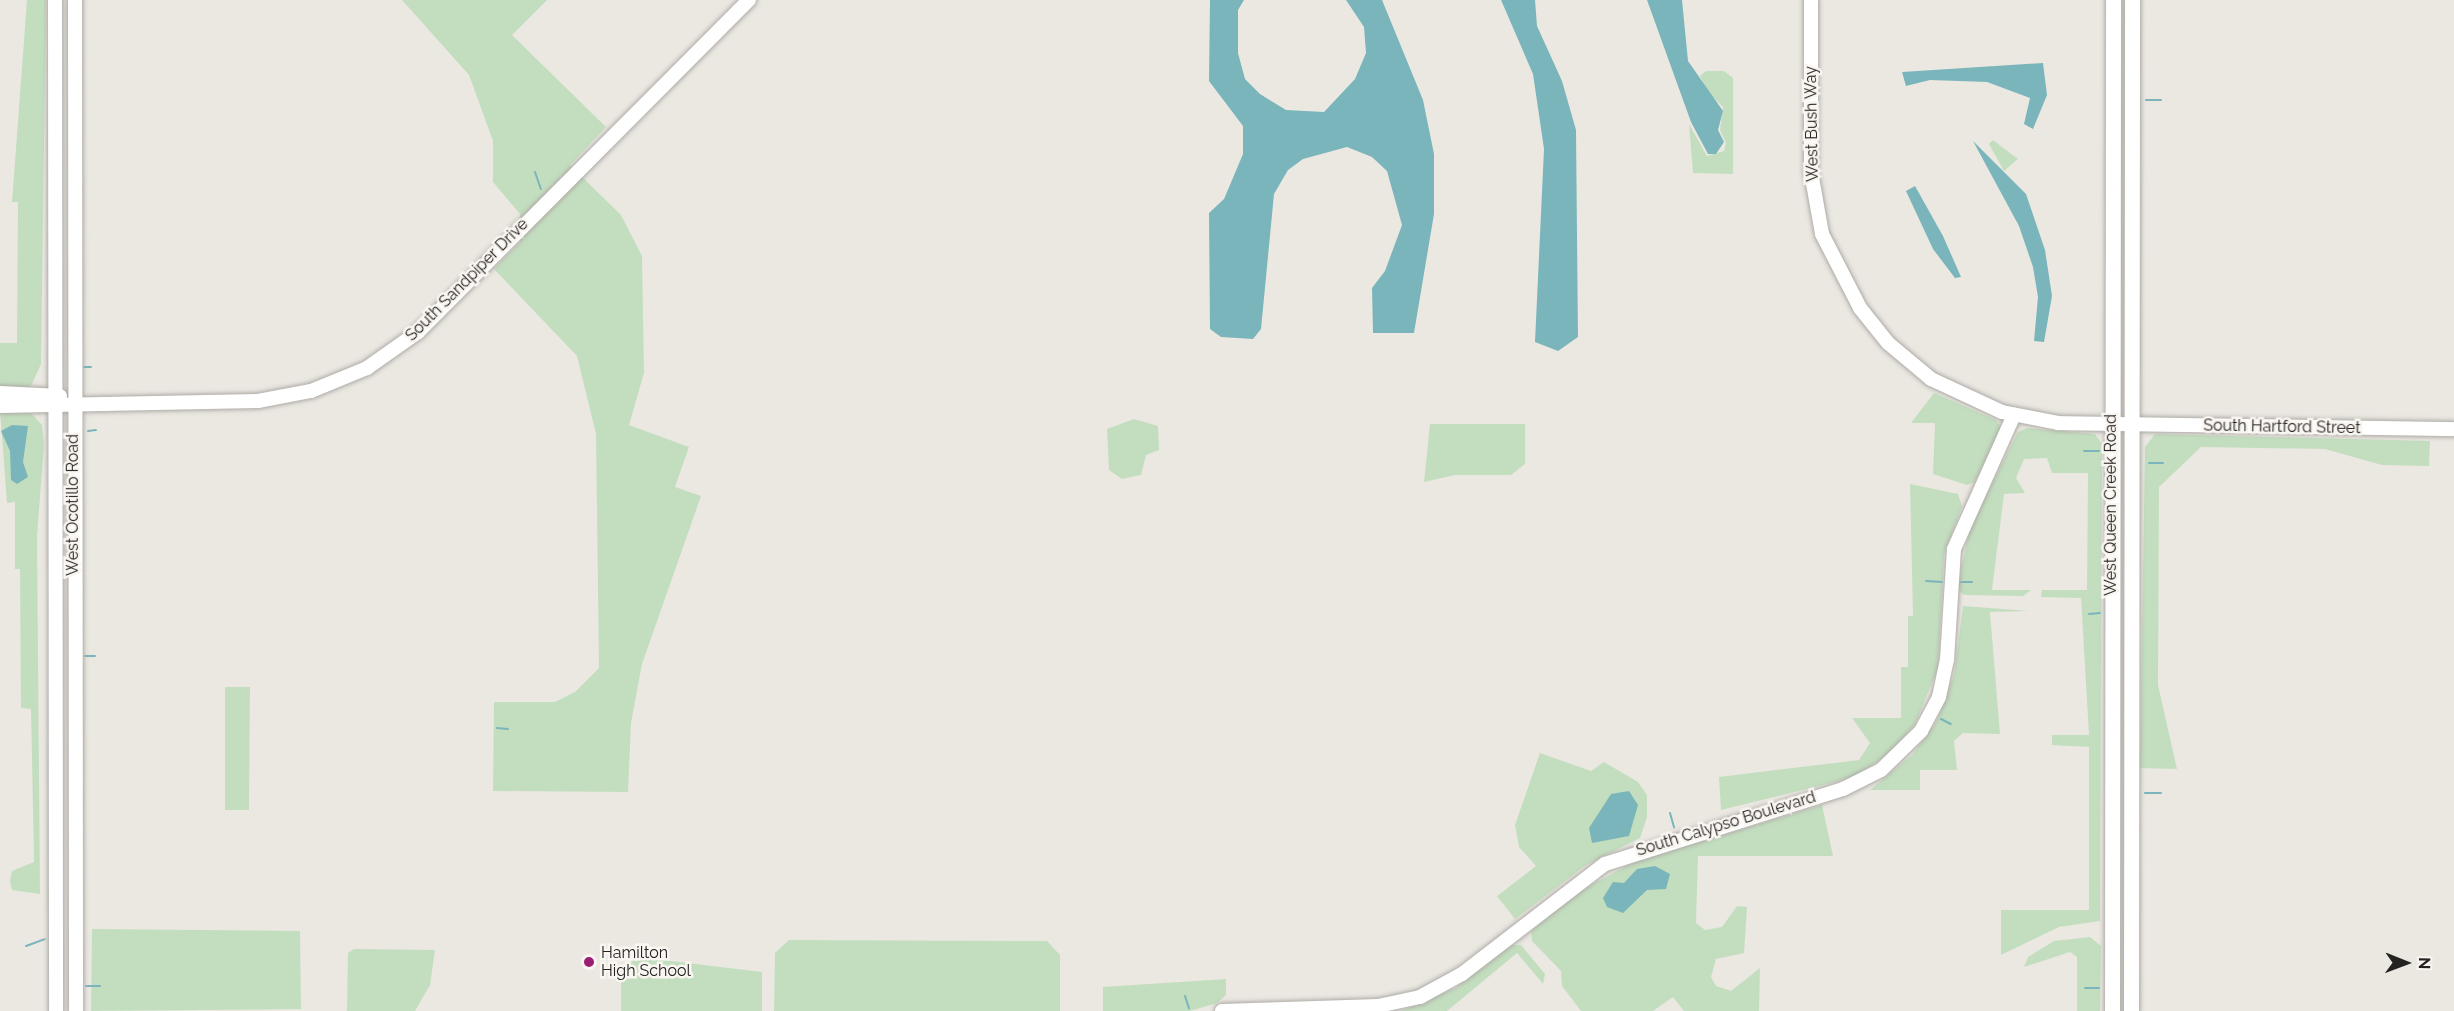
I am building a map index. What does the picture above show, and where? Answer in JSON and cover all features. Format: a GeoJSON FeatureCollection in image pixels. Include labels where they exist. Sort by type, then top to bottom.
{"type":"FeatureCollection","features":[{"type":"Feature","properties":{"kind":"main road","name":"West Queen Creek Road"},"geometry":{"type":"LineString","coordinates":[[2112,1011],[2113,0]]}},
{"type":"Feature","properties":{"kind":"main road","name":"West Queen Creek Road"},"geometry":{"type":"LineString","coordinates":[[2131,1011],[2132,0]]}},
{"type":"Feature","properties":{"kind":"street","name":"West Ocotillo Road"},"geometry":{"type":"LineString","coordinates":[[55,0],[53,400],[56,1011]]}},
{"type":"Feature","properties":{"kind":"street","name":"West Ocotillo Road"},"geometry":{"type":"LineString","coordinates":[[75,0],[73,401],[76,1011]]}},
{"type":"Feature","properties":{"kind":"street","name":"South Sandpiper Drive"},"geometry":{"type":"LineString","coordinates":[[53,400],[258,401],[310,391],[367,368],[418,332],[749,0]]}},
{"type":"Feature","properties":{"kind":"street","name":"West Bush Way"},"geometry":{"type":"LineString","coordinates":[[1810,0],[1812,183],[1837,270],[1869,320],[1919,370],[1960,396],[2014,416],[2111,424]]}},
{"type":"Feature","properties":{"kind":"street"},"geometry":{"type":"LineString","coordinates":[[0,393],[53,400]]}},
{"type":"Feature","properties":{"kind":"street"},"geometry":{"type":"LineString","coordinates":[[0,406],[53,400]]}},
{"type":"Feature","properties":{"kind":"street","name":"South Calypso Boulevard"},"geometry":{"type":"LineString","coordinates":[[1222,1011],[1378,1006],[1420,997],[1462,974],[1605,864],[1843,789],[1881,770],[1921,731],[1939,697],[1947,660],[1954,549],[2014,416]]}},
{"type":"Feature","properties":{"kind":"street","name":"South Hartford Street"},"geometry":{"type":"LineString","coordinates":[[2111,424],[2454,429]]}},
{"type":"Feature","properties":{"kind":"green space"},"geometry":{"type":"Polygon","coordinates":[[[27,0],[46,0],[41,364],[30,388],[0,388],[0,343],[17,343],[18,202],[12,202],[27,0]]]}},
{"type":"Feature","properties":{"kind":"green space"},"geometry":{"type":"Polygon","coordinates":[[[402,0],[547,0],[512,35],[606,127],[570,165],[621,215],[642,256],[644,373],[629,425],[689,447],[675,487],[701,496],[642,664],[631,723],[628,792],[493,791],[494,702],[555,702],[575,692],[599,668],[596,434],[577,356],[494,269],[520,242],[520,214],[493,182],[493,141],[469,75],[402,0]]]}},
{"type":"Feature","properties":{"kind":"green space"},"geometry":{"type":"Polygon","coordinates":[[[1706,71],[1724,71],[1733,78],[1733,174],[1693,173],[1689,124],[1707,156],[1724,151],[1726,143],[1720,130],[1723,107],[1708,92],[1700,76],[1706,71]]]}},
{"type":"Feature","properties":{"kind":"green space"},"geometry":{"type":"Polygon","coordinates":[[[1993,140],[2018,159],[2004,171],[1989,144],[1993,140]]]}},
{"type":"Feature","properties":{"kind":"green space"},"geometry":{"type":"Polygon","coordinates":[[[1934,393],[1996,420],[2001,428],[1975,482],[1967,485],[1933,474],[1935,423],[1911,423],[1934,393]]]}},
{"type":"Feature","properties":{"kind":"green space"},"geometry":{"type":"Polygon","coordinates":[[[0,410],[28,410],[42,425],[44,445],[37,536],[40,894],[12,890],[10,881],[12,871],[34,862],[31,709],[21,708],[20,569],[15,569],[15,502],[7,503],[0,410]]]}},
{"type":"Feature","properties":{"kind":"green space"},"geometry":{"type":"Polygon","coordinates":[[[1134,419],[1158,426],[1159,450],[1146,455],[1141,475],[1122,479],[1109,470],[1107,429],[1134,419]]]}},
{"type":"Feature","properties":{"kind":"green space"},"geometry":{"type":"Polygon","coordinates":[[[1430,424],[1525,424],[1525,464],[1511,475],[1455,475],[1424,482],[1430,424]]]}},
{"type":"Feature","properties":{"kind":"green space"},"geometry":{"type":"Polygon","coordinates":[[[2027,428],[2095,434],[2102,444],[2100,921],[2059,927],[2001,955],[2001,910],[2089,910],[2089,747],[2052,745],[2052,735],[2089,735],[2081,598],[2041,597],[2042,590],[2087,590],[2088,473],[2052,473],[2047,458],[2024,459],[2016,478],[2025,493],[2004,494],[1992,590],[2031,590],[2023,596],[1964,595],[1957,589],[1970,528],[2018,432],[2027,428]]]}},
{"type":"Feature","properties":{"kind":"green space"},"geometry":{"type":"Polygon","coordinates":[[[2155,434],[2430,441],[2429,466],[2382,465],[2325,449],[2201,447],[2159,487],[2158,685],[2177,769],[2140,768],[2145,447],[2155,434]]]}},
{"type":"Feature","properties":{"kind":"green space"},"geometry":{"type":"Polygon","coordinates":[[[1910,484],[1958,494],[1962,506],[1944,555],[1938,668],[1915,724],[1888,755],[1851,778],[1721,810],[1719,777],[1859,760],[1870,743],[1852,718],[1901,718],[1901,667],[1908,667],[1908,616],[1913,616],[1910,484]]]}},
{"type":"Feature","properties":{"kind":"green space"},"geometry":{"type":"Polygon","coordinates":[[[1963,606],[2029,611],[1990,612],[2000,734],[1963,733],[1954,741],[1957,770],[1920,770],[1920,790],[1870,790],[1912,755],[1936,723],[1954,675],[1963,606]]]}},
{"type":"Feature","properties":{"kind":"green space"},"geometry":{"type":"Polygon","coordinates":[[[225,687],[250,687],[249,810],[225,810],[225,687]]]}},
{"type":"Feature","properties":{"kind":"green space"},"geometry":{"type":"Polygon","coordinates":[[[1540,753],[1591,771],[1604,762],[1638,782],[1647,795],[1647,817],[1640,838],[1586,865],[1515,919],[1497,896],[1536,866],[1519,847],[1515,825],[1540,753]]]}},
{"type":"Feature","properties":{"kind":"green space"},"geometry":{"type":"Polygon","coordinates":[[[1822,805],[1833,856],[1698,856],[1696,923],[1705,930],[1722,927],[1737,906],[1747,907],[1744,953],[1716,959],[1711,977],[1716,986],[1731,991],[1760,968],[1759,1011],[1684,1011],[1673,997],[1653,1011],[1581,1011],[1562,986],[1561,971],[1532,941],[1531,931],[1580,891],[1632,863],[1822,805]]]}},
{"type":"Feature","properties":{"kind":"green space"},"geometry":{"type":"Polygon","coordinates":[[[92,929],[300,931],[301,1009],[91,1011],[92,929]]]}},
{"type":"Feature","properties":{"kind":"green space"},"geometry":{"type":"Polygon","coordinates":[[[2090,937],[2101,946],[2100,1011],[2077,1011],[2077,957],[2070,952],[2024,967],[2028,957],[2054,941],[2090,937]]]}},
{"type":"Feature","properties":{"kind":"green space"},"geometry":{"type":"Polygon","coordinates":[[[789,940],[1047,941],[1060,955],[1060,1011],[774,1011],[775,953],[789,940]]]}},
{"type":"Feature","properties":{"kind":"green space"},"geometry":{"type":"Polygon","coordinates":[[[1511,945],[1521,945],[1545,974],[1543,984],[1517,953],[1447,1011],[1401,1011],[1456,988],[1511,945]]]}},
{"type":"Feature","properties":{"kind":"green space"},"geometry":{"type":"Polygon","coordinates":[[[354,949],[435,950],[430,985],[415,1011],[347,1011],[348,953],[354,949]]]}},
{"type":"Feature","properties":{"kind":"green space"},"geometry":{"type":"Polygon","coordinates":[[[638,957],[762,972],[762,1011],[621,1011],[621,969],[638,957]]]}},
{"type":"Feature","properties":{"kind":"green space"},"geometry":{"type":"Polygon","coordinates":[[[1226,979],[1226,995],[1217,1003],[1190,1011],[1103,1011],[1103,987],[1226,979]]]}},
{"type":"Feature","properties":{"kind":"water"},"geometry":{"type":"Polygon","coordinates":[[[1210,0],[1244,0],[1238,10],[1238,53],[1245,79],[1260,94],[1286,110],[1324,112],[1355,79],[1366,53],[1364,27],[1346,0],[1382,0],[1423,100],[1434,154],[1434,214],[1414,333],[1373,333],[1372,288],[1385,271],[1402,225],[1387,171],[1372,157],[1347,147],[1303,159],[1288,170],[1274,194],[1261,329],[1253,339],[1221,337],[1210,329],[1209,213],[1224,199],[1243,154],[1243,126],[1209,81],[1210,0]]]}},
{"type":"Feature","properties":{"kind":"water"},"geometry":{"type":"Polygon","coordinates":[[[1501,0],[1535,0],[1537,26],[1562,81],[1576,130],[1578,337],[1558,351],[1535,342],[1544,149],[1533,74],[1501,0]]]}},
{"type":"Feature","properties":{"kind":"water"},"geometry":{"type":"Polygon","coordinates":[[[1647,0],[1682,0],[1688,61],[1723,111],[1718,130],[1724,142],[1716,154],[1708,154],[1691,122],[1647,0]]]}},
{"type":"Feature","properties":{"kind":"water"},"geometry":{"type":"Polygon","coordinates":[[[2043,63],[2047,95],[2033,129],[2024,124],[2030,98],[1987,82],[1930,80],[1906,86],[1902,72],[2043,63]]]}},
{"type":"Feature","properties":{"kind":"water"},"geometry":{"type":"Polygon","coordinates":[[[1973,141],[2026,194],[2045,250],[2052,296],[2044,342],[2034,341],[2038,297],[2033,267],[2019,226],[1973,141]]]}},
{"type":"Feature","properties":{"kind":"water"},"geometry":{"type":"Polygon","coordinates":[[[1915,186],[1943,236],[1961,277],[1955,278],[1933,249],[1906,191],[1915,186]]]}},
{"type":"Feature","properties":{"kind":"water"},"geometry":{"type":"Polygon","coordinates":[[[12,425],[28,426],[23,462],[28,477],[17,484],[11,480],[10,451],[1,431],[12,425]]]}},
{"type":"Feature","properties":{"kind":"water"},"geometry":{"type":"Polygon","coordinates":[[[1629,791],[1638,805],[1629,836],[1592,843],[1589,828],[1611,794],[1629,791]]]}},
{"type":"Feature","properties":{"kind":"water"},"geometry":{"type":"Polygon","coordinates":[[[1655,866],[1670,874],[1666,889],[1647,890],[1623,913],[1607,907],[1603,898],[1613,882],[1624,883],[1637,869],[1655,866]]]}},
{"type":"Feature","properties":{"kind":"waterway"},"geometry":{"type":"LineString","coordinates":[[2146,100],[2161,100]]}},
{"type":"Feature","properties":{"kind":"waterway"},"geometry":{"type":"LineString","coordinates":[[535,172],[541,189]]}},
{"type":"Feature","properties":{"kind":"waterway"},"geometry":{"type":"LineString","coordinates":[[84,367],[91,367]]}},
{"type":"Feature","properties":{"kind":"waterway"},"geometry":{"type":"LineString","coordinates":[[88,431],[96,430]]}},
{"type":"Feature","properties":{"kind":"waterway"},"geometry":{"type":"LineString","coordinates":[[2084,451],[2099,451]]}},
{"type":"Feature","properties":{"kind":"waterway"},"geometry":{"type":"LineString","coordinates":[[2149,463],[2163,463]]}},
{"type":"Feature","properties":{"kind":"waterway"},"geometry":{"type":"LineString","coordinates":[[1926,581],[1942,582]]}},
{"type":"Feature","properties":{"kind":"waterway"},"geometry":{"type":"LineString","coordinates":[[1961,582],[1972,582]]}},
{"type":"Feature","properties":{"kind":"waterway"},"geometry":{"type":"LineString","coordinates":[[2089,614],[2100,613]]}},
{"type":"Feature","properties":{"kind":"waterway"},"geometry":{"type":"LineString","coordinates":[[85,656],[95,656]]}},
{"type":"Feature","properties":{"kind":"waterway"},"geometry":{"type":"LineString","coordinates":[[1941,719],[1951,724]]}},
{"type":"Feature","properties":{"kind":"waterway"},"geometry":{"type":"LineString","coordinates":[[497,728],[508,729]]}},
{"type":"Feature","properties":{"kind":"waterway"},"geometry":{"type":"LineString","coordinates":[[2145,793],[2161,793]]}},
{"type":"Feature","properties":{"kind":"waterway"},"geometry":{"type":"LineString","coordinates":[[1670,813],[1674,827]]}},
{"type":"Feature","properties":{"kind":"waterway"},"geometry":{"type":"LineString","coordinates":[[26,946],[45,939]]}},
{"type":"Feature","properties":{"kind":"waterway"},"geometry":{"type":"LineString","coordinates":[[86,986],[100,986]]}},
{"type":"Feature","properties":{"kind":"waterway"},"geometry":{"type":"LineString","coordinates":[[2085,988],[2099,988]]}},
{"type":"Feature","properties":{"kind":"waterway"},"geometry":{"type":"LineString","coordinates":[[1185,996],[1189,1008]]}},
{"type":"Feature","properties":{"kind":"place","name":"Hamilton High School"},"geometry":{"type":"Point","coordinates":[589,962]}}]}
